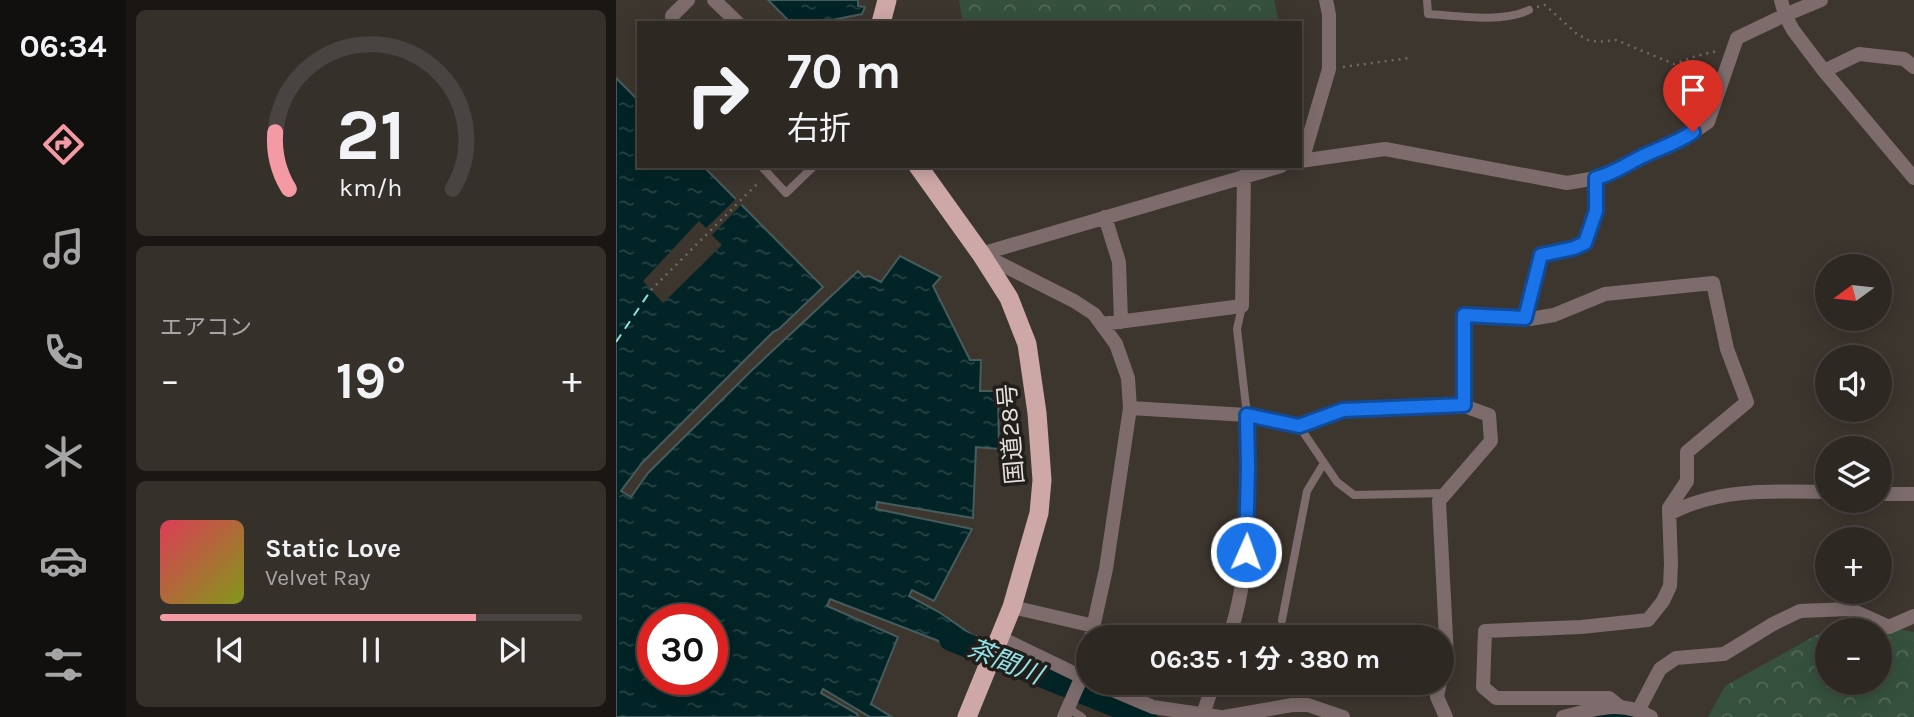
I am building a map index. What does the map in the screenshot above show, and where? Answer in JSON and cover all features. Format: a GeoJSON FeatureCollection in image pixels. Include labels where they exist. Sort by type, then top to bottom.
{"type":"FeatureCollection","features":[{"type":"Feature","properties":{"kind":"highway"},"geometry":{"type":"LineString","coordinates":[[882,21],[887,0]]}},
{"type":"Feature","properties":{"kind":"highway","name":"国道28号"},"geometry":{"type":"LineString","coordinates":[[919,168],[1009,298],[1027,344],[1037,413],[1042,480],[1039,513],[1012,607],[967,717]]}},
{"type":"Feature","properties":{"kind":"street"},"geometry":{"type":"LineString","coordinates":[[673,21],[672,16],[688,0]]}},
{"type":"Feature","properties":{"kind":"street"},"geometry":{"type":"LineString","coordinates":[[714,0],[736,21]]}},
{"type":"Feature","properties":{"kind":"street"},"geometry":{"type":"LineString","coordinates":[[1302,158],[1329,69],[1329,15],[1326,0]]}},
{"type":"Feature","properties":{"kind":"street"},"geometry":{"type":"LineString","coordinates":[[1781,0],[1793,30],[1914,178]]}},
{"type":"Feature","properties":{"kind":"street"},"geometry":{"type":"LineString","coordinates":[[1302,161],[1385,149],[1567,183],[1596,178],[1679,142],[1708,122],[1737,38],[1821,0]]}},
{"type":"Feature","properties":{"kind":"street"},"geometry":{"type":"LineString","coordinates":[[1824,71],[1859,54],[1905,59],[1914,67]]}},
{"type":"Feature","properties":{"kind":"street"},"geometry":{"type":"LineString","coordinates":[[981,254],[1274,168]]}},
{"type":"Feature","properties":{"kind":"street"},"geometry":{"type":"LineString","coordinates":[[1102,324],[1242,306],[1244,176]]}},
{"type":"Feature","properties":{"kind":"street"},"geometry":{"type":"LineString","coordinates":[[1105,217],[1119,262],[1121,322]]}},
{"type":"Feature","properties":{"kind":"street"},"geometry":{"type":"LineString","coordinates":[[981,254],[1074,301],[1094,314],[1116,344],[1128,378],[1130,408],[1106,569],[1094,625]]}},
{"type":"Feature","properties":{"kind":"street"},"geometry":{"type":"LineString","coordinates":[[1464,405],[1464,315],[1525,318],[1554,315],[1605,294],[1713,283],[1727,349],[1747,402],[1687,452],[1687,481],[1669,508],[1670,586],[1663,601],[1648,620],[1581,627],[1485,631],[1483,687],[1496,698],[1609,698],[1620,706],[1645,713],[1660,668],[1676,658],[1724,654],[1800,611],[1849,608],[1889,627],[1914,616]]}},
{"type":"Feature","properties":{"kind":"street"},"geometry":{"type":"LineString","coordinates":[[1130,408],[1247,415],[1299,426],[1343,410],[1464,405],[1489,415],[1491,441],[1439,501],[1445,625]]}},
{"type":"Feature","properties":{"kind":"street"},"geometry":{"type":"LineString","coordinates":[[1232,625],[1244,580],[1247,415]]}},
{"type":"Feature","properties":{"kind":"street"},"geometry":{"type":"LineString","coordinates":[[1669,514],[1687,504],[1759,491],[1815,492]]}},
{"type":"Feature","properties":{"kind":"street"},"geometry":{"type":"LineString","coordinates":[[1892,494],[1914,494]]}},
{"type":"Feature","properties":{"kind":"street"},"geometry":{"type":"LineString","coordinates":[[1012,607],[1076,627]]}},
{"type":"Feature","properties":{"kind":"street"},"geometry":{"type":"LineString","coordinates":[[997,641],[1076,677]]}},
{"type":"Feature","properties":{"kind":"street"},"geometry":{"type":"LineString","coordinates":[[1122,695],[1153,707],[1202,716],[1222,717],[1292,705],[1308,705],[1343,717]]}},
{"type":"Feature","properties":{"kind":"street"},"geometry":{"type":"LineString","coordinates":[[1202,716],[1209,695]]}},
{"type":"Feature","properties":{"kind":"street"},"geometry":{"type":"LineString","coordinates":[[1437,695],[1446,717]]}},
{"type":"Feature","properties":{"kind":"street"},"geometry":{"type":"LineString","coordinates":[[1563,717],[1620,706]]}},
{"type":"Feature","properties":{"kind":"lane"},"geometry":{"type":"LineString","coordinates":[[1427,0],[1428,15],[1500,16],[1529,10]]}},
{"type":"Feature","properties":{"kind":"lane"},"geometry":{"type":"LineString","coordinates":[[766,170],[786,193],[812,168]]}},
{"type":"Feature","properties":{"kind":"lane"},"geometry":{"type":"LineString","coordinates":[[1525,318],[1541,255],[1585,243],[1596,211],[1596,178]]}},
{"type":"Feature","properties":{"kind":"lane"},"geometry":{"type":"LineString","coordinates":[[1242,306],[1237,329],[1247,415]]}},
{"type":"Feature","properties":{"kind":"lane"},"geometry":{"type":"LineString","coordinates":[[1299,426],[1337,482],[1354,495],[1446,493]]}},
{"type":"Feature","properties":{"kind":"lane"},"geometry":{"type":"LineString","coordinates":[[1282,620],[1307,491],[1324,463]]}},
{"type":"Feature","properties":{"kind":"lane"},"geometry":{"type":"LineString","coordinates":[[1068,708],[1082,717]]}},
{"type":"Feature","properties":{"kind":"path"},"geometry":{"type":"LineString","coordinates":[[1529,10],[1545,5],[1577,34],[1588,40],[1616,40],[1674,64],[1734,47]]}},
{"type":"Feature","properties":{"kind":"path"},"geometry":{"type":"LineString","coordinates":[[1329,69],[1409,58]]}},
{"type":"Feature","properties":{"kind":"path"},"geometry":{"type":"LineString","coordinates":[[651,290],[766,170]]}},
{"type":"Feature","properties":{"kind":"green space"},"geometry":{"type":"Polygon","coordinates":[[[959,0],[1274,0],[1279,21],[963,21],[959,0]]]}},
{"type":"Feature","properties":{"kind":"green space"},"geometry":{"type":"Polygon","coordinates":[[[1892,628],[1914,632],[1914,717],[1708,717],[1725,686],[1815,636],[1815,695],[1892,695],[1892,628]]]}},
{"type":"Feature","properties":{"kind":"water"},"geometry":{"type":"Polygon","coordinates":[[[768,0],[858,0],[858,6],[865,7],[862,14],[827,21],[789,21],[768,0]]]}},
{"type":"Feature","properties":{"kind":"water"},"geometry":{"type":"Polygon","coordinates":[[[616,78],[637,99],[637,168],[705,168],[823,287],[773,332],[642,463],[621,491],[631,497],[648,473],[751,371],[858,271],[864,277],[869,276],[881,282],[900,256],[941,277],[933,286],[970,360],[981,360],[980,391],[998,391],[999,449],[976,447],[973,518],[877,502],[876,509],[972,529],[934,601],[912,590],[909,596],[939,612],[975,637],[986,640],[979,660],[936,640],[830,599],[827,606],[898,637],[871,704],[892,717],[870,717],[823,689],[821,693],[858,717],[616,717],[616,78]]]}},
{"type":"Feature","properties":{"kind":"pier"},"geometry":{"type":"Polygon","coordinates":[[[738,197],[744,202],[712,235],[722,245],[663,303],[643,281],[699,221],[706,228],[738,197]]]}},
{"type":"Feature","properties":{"kind":"waterway","name":"茶間川"},"geometry":{"type":"LineString","coordinates":[[951,639],[1145,717]]}},
{"type":"Feature","properties":{"kind":"waterway","name":"茶間川"},"geometry":{"type":"LineString","coordinates":[[1591,717],[1622,717]]}},
{"type":"Feature","properties":{"kind":"ferry route"},"geometry":{"type":"LineString","coordinates":[[616,342],[651,290]]}},
{"type":"Feature","properties":{"kind":"route"},"geometry":{"type":"LineString","coordinates":[[1246,552],[1247,415],[1299,426],[1343,410],[1464,405],[1464,315],[1525,318],[1541,255],[1585,243],[1596,211],[1596,178],[1679,142],[1693,132]]}}]}
